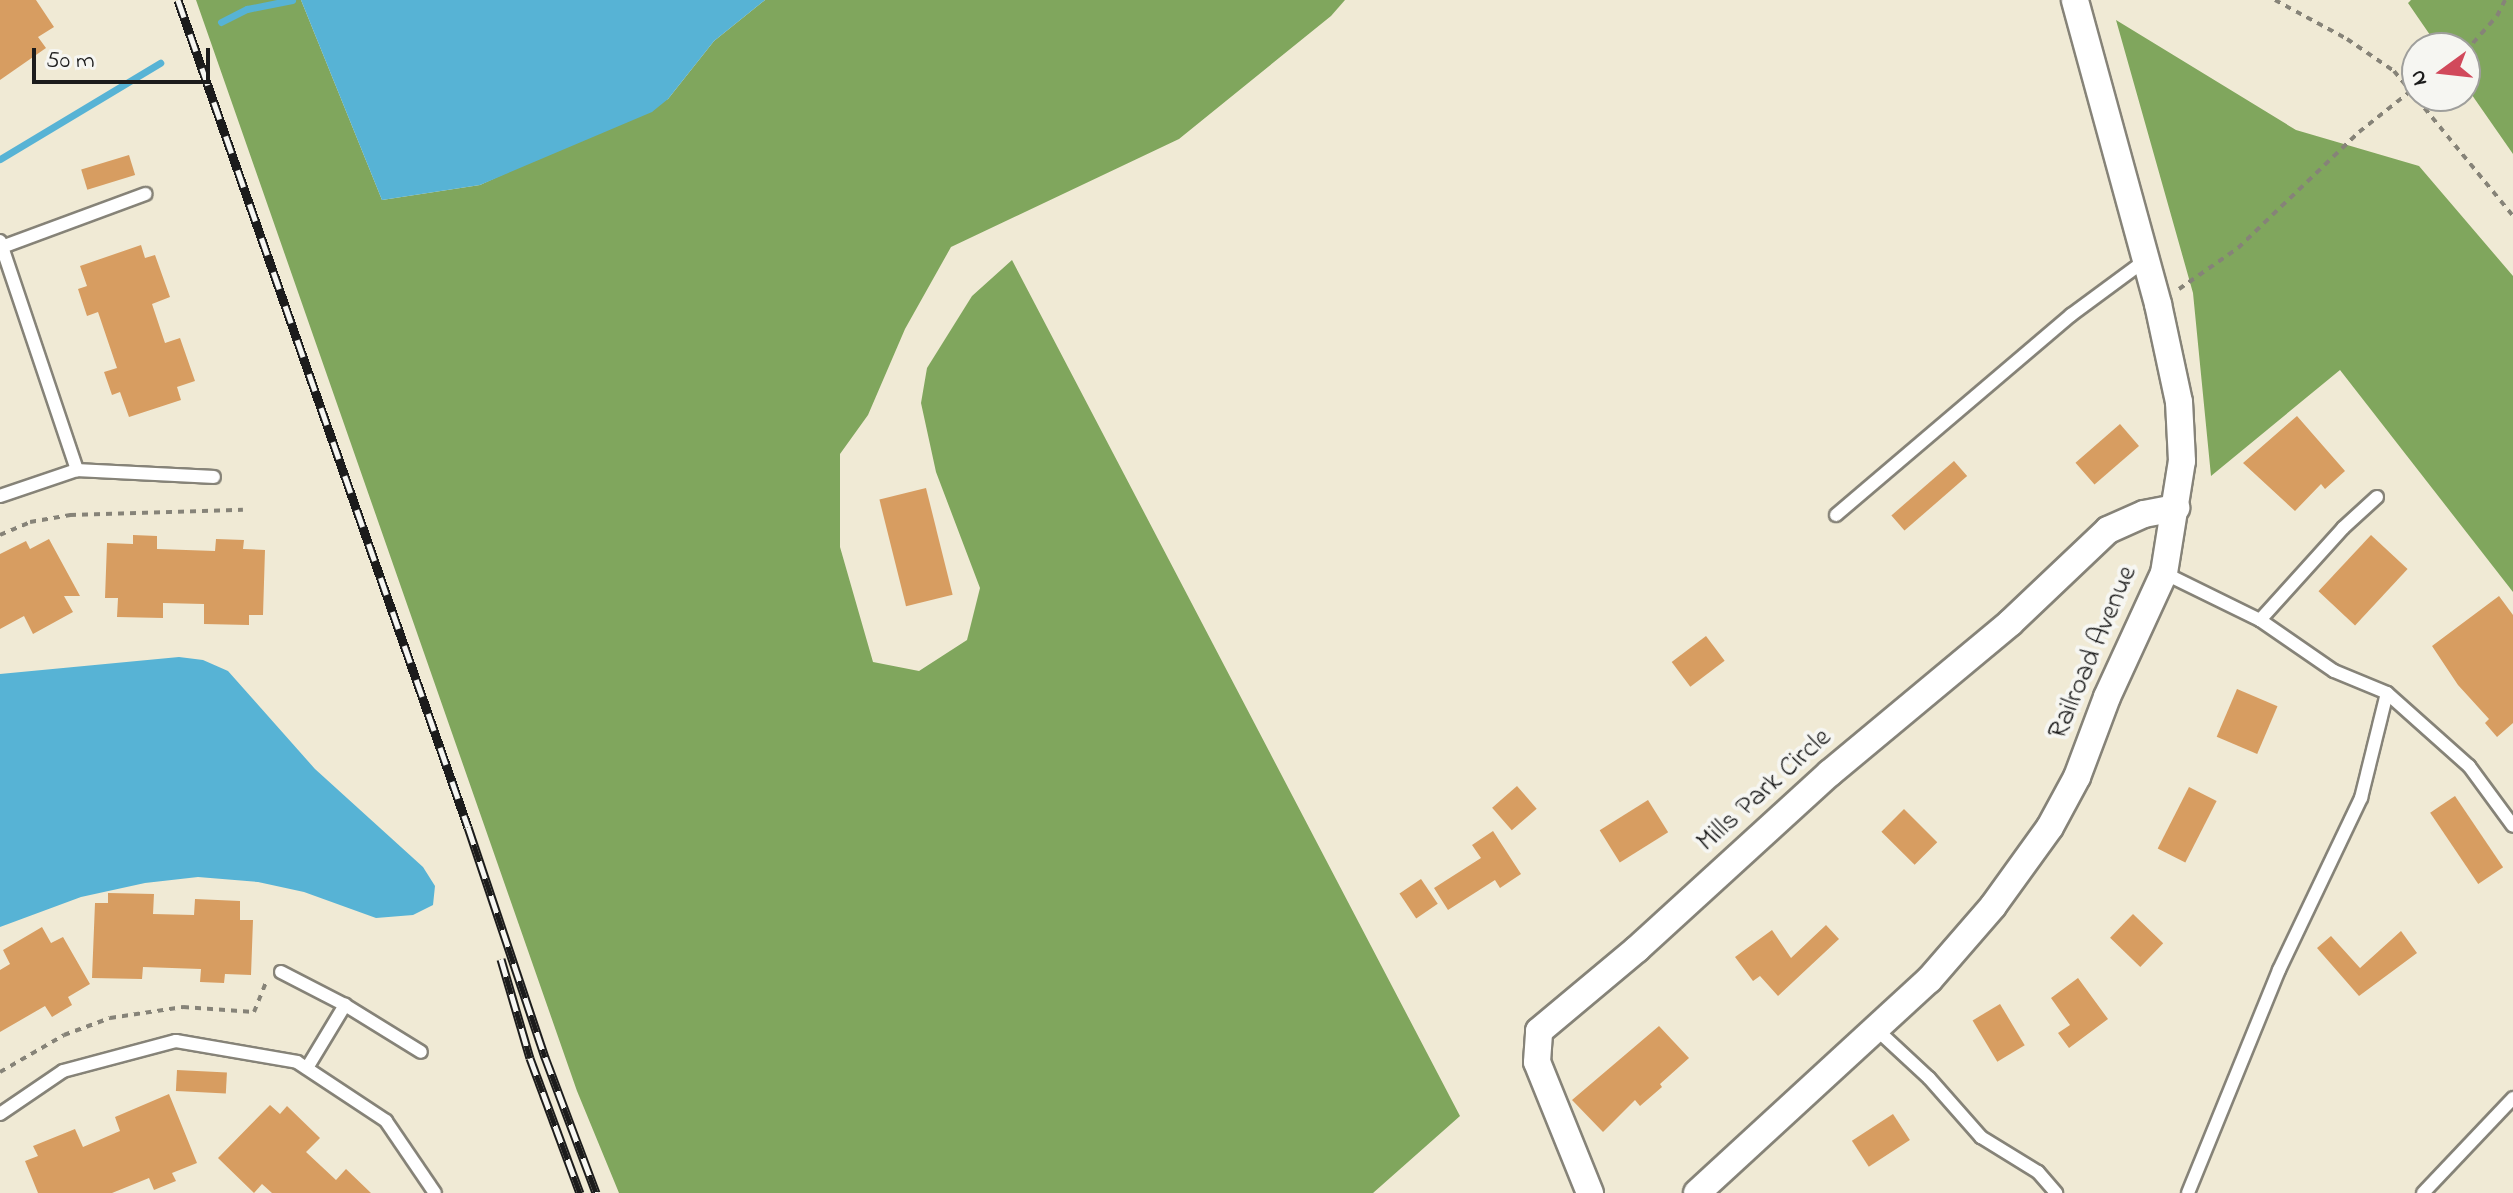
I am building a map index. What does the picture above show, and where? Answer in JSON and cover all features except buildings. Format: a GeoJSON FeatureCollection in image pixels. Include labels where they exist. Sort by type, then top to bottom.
{"type":"FeatureCollection","features":[{"type":"Feature","properties":{"kind":"street","name":"Railroad Avenue"},"geometry":{"type":"LineString","coordinates":[[1709,1189],[1959,949],[2050,827],[2077,777],[2107,697],[2164,573],[2182,461],[2179,402],[2158,304],[2143,262],[2075,0]]}},
{"type":"Feature","properties":{"kind":"street","name":"Mills Park Circle"},"geometry":{"type":"LineString","coordinates":[[1590,1193],[1537,1062],[1539,1031],[1659,929],[1830,773],[2010,623],[2108,530],[2144,514],[2176,508]]}},
{"type":"Feature","properties":{"kind":"lane"},"geometry":{"type":"LineString","coordinates":[[77,470],[1,244],[145,194]]}},
{"type":"Feature","properties":{"kind":"lane"},"geometry":{"type":"LineString","coordinates":[[1836,515],[2071,315],[2143,262]]}},
{"type":"Feature","properties":{"kind":"lane"},"geometry":{"type":"LineString","coordinates":[[0,496],[77,470],[214,477]]}},
{"type":"Feature","properties":{"kind":"lane"},"geometry":{"type":"LineString","coordinates":[[2260,620],[2343,528],[2377,497]]}},
{"type":"Feature","properties":{"kind":"lane"},"geometry":{"type":"LineString","coordinates":[[2164,573],[2260,620],[2334,671],[2387,693],[2469,766],[2513,826]]}},
{"type":"Feature","properties":{"kind":"lane"},"geometry":{"type":"LineString","coordinates":[[2188,1193],[2279,970],[2361,798],[2387,693]]}},
{"type":"Feature","properties":{"kind":"lane"},"geometry":{"type":"LineString","coordinates":[[281,972],[345,1005],[421,1052]]}},
{"type":"Feature","properties":{"kind":"lane"},"geometry":{"type":"LineString","coordinates":[[307,1068],[345,1005]]}},
{"type":"Feature","properties":{"kind":"lane"},"geometry":{"type":"LineString","coordinates":[[1875,1028],[1929,1078],[1981,1137],[2038,1172],[2056,1193]]}},
{"type":"Feature","properties":{"kind":"lane"},"geometry":{"type":"LineString","coordinates":[[0,1114],[63,1071],[176,1041],[297,1062],[386,1121],[435,1193]]}},
{"type":"Feature","properties":{"kind":"lane"},"geometry":{"type":"LineString","coordinates":[[2423,1193],[2513,1098]]}},
{"type":"Feature","properties":{"kind":"path"},"geometry":{"type":"LineString","coordinates":[[2275,0],[2347,39],[2401,77]]}},
{"type":"Feature","properties":{"kind":"path"},"geometry":{"type":"LineString","coordinates":[[2481,34],[2497,16],[2505,0]]}},
{"type":"Feature","properties":{"kind":"path"},"geometry":{"type":"LineString","coordinates":[[2158,304],[2238,248],[2359,132],[2401,98]]}},
{"type":"Feature","properties":{"kind":"path"},"geometry":{"type":"LineString","coordinates":[[2431,112],[2462,158],[2513,216]]}},
{"type":"Feature","properties":{"kind":"path"},"geometry":{"type":"LineString","coordinates":[[0,535],[30,522],[70,515],[243,510]]}},
{"type":"Feature","properties":{"kind":"path"},"geometry":{"type":"LineString","coordinates":[[0,1072],[64,1035],[110,1018],[183,1007],[254,1012],[273,968],[281,972]]}},
{"type":"Feature","properties":{"kind":"green space"},"geometry":{"type":"Polygon","coordinates":[[[196,0],[301,0],[382,200],[480,185],[668,99],[714,41],[765,0],[1345,0],[1331,16],[1179,139],[951,247],[905,329],[868,415],[840,454],[840,547],[873,662],[919,671],[967,640],[980,588],[936,472],[921,403],[927,368],[972,296],[1012,260],[1460,1116],[1373,1193],[619,1193],[577,1091],[196,0]]]}},
{"type":"Feature","properties":{"kind":"green space"},"geometry":{"type":"Polygon","coordinates":[[[2411,0],[2513,0],[2513,154],[2481,108],[2481,32],[2428,32],[2408,3],[2411,0]]]}},
{"type":"Feature","properties":{"kind":"green space"},"geometry":{"type":"Polygon","coordinates":[[[2116,20],[2296,130],[2419,166],[2513,276],[2513,592],[2340,370],[2211,476],[2193,293],[2116,20]]]}},
{"type":"Feature","properties":{"kind":"water"},"geometry":{"type":"Polygon","coordinates":[[[301,0],[765,0],[714,41],[668,99],[652,112],[480,185],[382,200],[301,0]]]}},
{"type":"Feature","properties":{"kind":"water"},"geometry":{"type":"Polygon","coordinates":[[[179,657],[203,660],[228,671],[315,769],[423,867],[435,886],[433,905],[413,915],[376,918],[304,892],[258,882],[198,877],[145,883],[81,897],[0,927],[0,674],[179,657]]]}},
{"type":"Feature","properties":{"kind":"waterway"},"geometry":{"type":"LineString","coordinates":[[221,22],[247,9],[292,0]]}},
{"type":"Feature","properties":{"kind":"waterway"},"geometry":{"type":"LineString","coordinates":[[0,159],[160,63]]}},
{"type":"Feature","properties":{"kind":"railway"},"geometry":{"type":"LineString","coordinates":[[178,0],[468,827],[545,1057],[596,1193]]}},
{"type":"Feature","properties":{"kind":"railway"},"geometry":{"type":"LineString","coordinates":[[501,959],[530,1058],[580,1193]]}}]}
